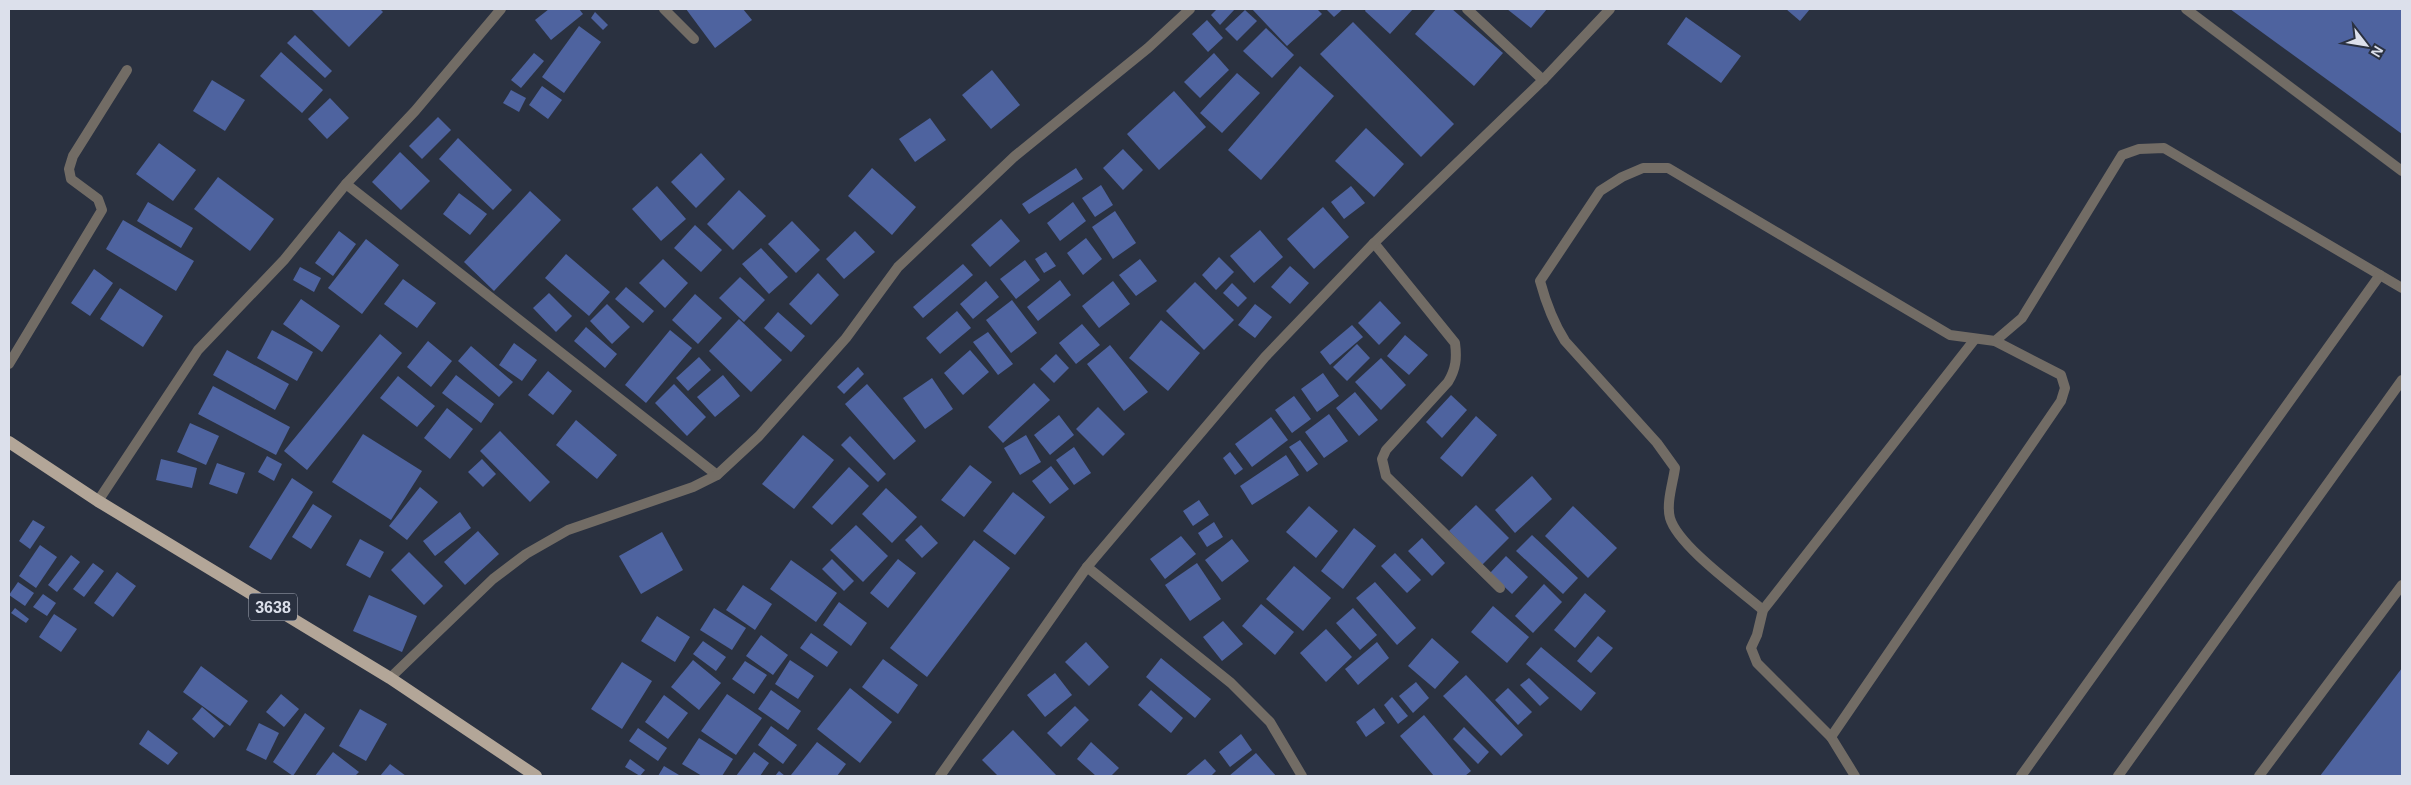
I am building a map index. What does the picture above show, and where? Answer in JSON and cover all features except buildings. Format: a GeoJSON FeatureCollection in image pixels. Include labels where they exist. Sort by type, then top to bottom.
{"type":"FeatureCollection","features":[{"type":"Feature","properties":{"kind":"main road","name":"3638"},"geometry":{"type":"LineString","coordinates":[[9,442],[98,501],[390,678],[536,776]]}},
{"type":"Feature","properties":{"kind":"street"},"geometry":{"type":"LineString","coordinates":[[98,501],[198,350],[284,260],[346,184],[415,111],[501,9]]}},
{"type":"Feature","properties":{"kind":"street"},"geometry":{"type":"LineString","coordinates":[[664,9],[694,39]]}},
{"type":"Feature","properties":{"kind":"street"},"geometry":{"type":"LineString","coordinates":[[390,678],[493,579],[526,554],[568,530],[694,487],[717,475],[759,436],[846,338],[898,267],[1016,156],[1148,48],[1190,9]]}},
{"type":"Feature","properties":{"kind":"street"},"geometry":{"type":"LineString","coordinates":[[1467,9],[1542,80]]}},
{"type":"Feature","properties":{"kind":"street"},"geometry":{"type":"LineString","coordinates":[[940,776],[1087,567],[1265,357],[1374,243],[1542,80],[1610,9]]}},
{"type":"Feature","properties":{"kind":"street"},"geometry":{"type":"LineString","coordinates":[[2186,9],[2402,171]]}},
{"type":"Feature","properties":{"kind":"street"},"geometry":{"type":"LineString","coordinates":[[9,364],[102,210],[98,200],[70,178],[68,169],[73,156],[127,70]]}},
{"type":"Feature","properties":{"kind":"street"},"geometry":{"type":"LineString","coordinates":[[1995,341],[2022,318],[2122,155],[2139,149],[2164,148],[2402,288]]}},
{"type":"Feature","properties":{"kind":"street"},"geometry":{"type":"LineString","coordinates":[[1763,610],[1681,540],[1670,518],[1670,496],[1675,468],[1657,443],[1565,341],[1553,322],[1540,281],[1600,191],[1622,177],[1643,168],[1668,168],[1950,335],[1995,341],[2061,375],[2065,388],[2061,401],[1831,737]]}},
{"type":"Feature","properties":{"kind":"street"},"geometry":{"type":"LineString","coordinates":[[346,184],[717,475]]}},
{"type":"Feature","properties":{"kind":"street"},"geometry":{"type":"LineString","coordinates":[[1374,243],[1455,343],[1456,353],[1453,373],[1448,382],[1386,450],[1382,459],[1386,476],[1500,588]]}},
{"type":"Feature","properties":{"kind":"street"},"geometry":{"type":"LineString","coordinates":[[2021,776],[2380,275]]}},
{"type":"Feature","properties":{"kind":"street"},"geometry":{"type":"LineString","coordinates":[[1855,776],[1831,737],[1758,663],[1751,648],[1757,635],[1763,610],[1975,339]]}},
{"type":"Feature","properties":{"kind":"street"},"geometry":{"type":"LineString","coordinates":[[2118,776],[2402,380]]}},
{"type":"Feature","properties":{"kind":"street"},"geometry":{"type":"LineString","coordinates":[[1087,567],[1231,683],[1270,722],[1302,776]]}},
{"type":"Feature","properties":{"kind":"street"},"geometry":{"type":"LineString","coordinates":[[2258,776],[2402,585]]}}]}
